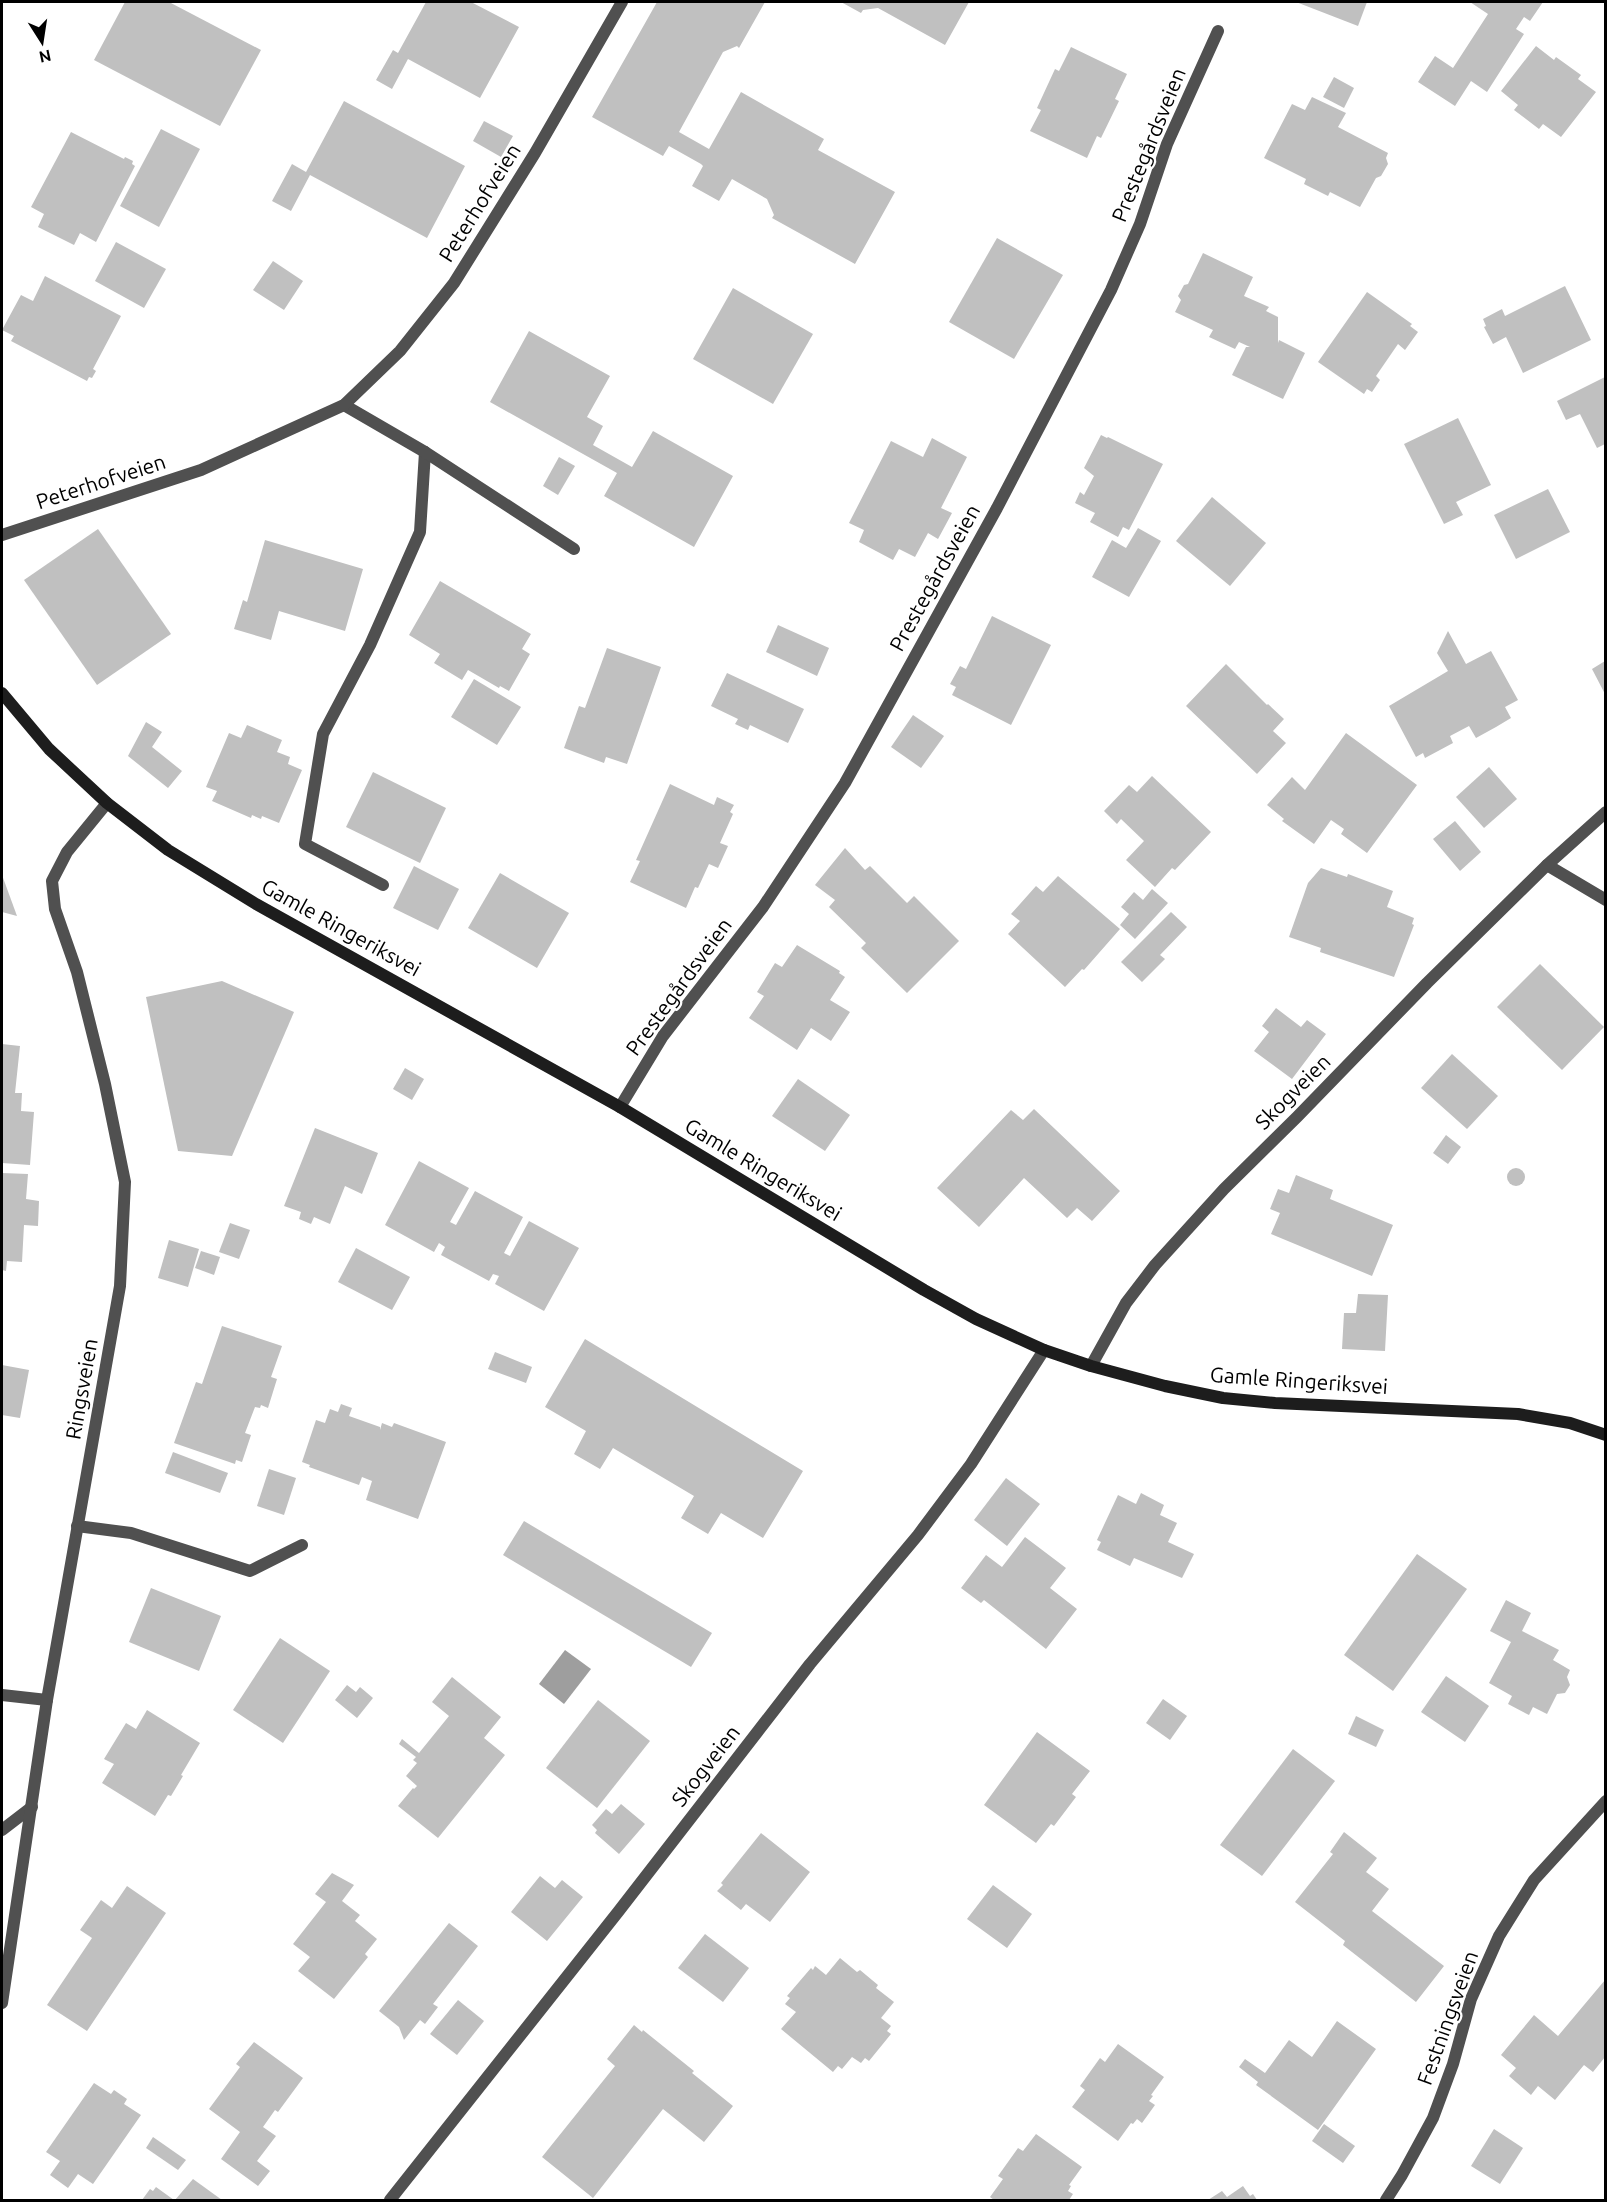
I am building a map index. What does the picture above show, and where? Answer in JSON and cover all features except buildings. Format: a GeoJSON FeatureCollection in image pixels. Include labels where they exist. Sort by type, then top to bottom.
{"type":"FeatureCollection","features":[{"type":"Feature","properties":{"kind":"main road","name":"Gamle Ringeriksvei"},"geometry":{"type":"LineString","coordinates":[[2,693],[49,749],[107,803],[168,850],[256,904],[620,1107],[976,1319],[1044,1350],[1091,1366],[1165,1386],[1223,1398],[1518,1414],[1570,1423],[1605,1436]]}},
{"type":"Feature","properties":{"kind":"street","name":"Peterhofveien"},"geometry":{"type":"LineString","coordinates":[[2,534],[201,470],[344,405],[400,351],[454,283],[535,153],[622,2]]}},
{"type":"Feature","properties":{"kind":"street","name":"Prestegårdsveien"},"geometry":{"type":"LineString","coordinates":[[620,1107],[663,1036],[763,907],[845,783],[952,591],[1111,290],[1140,224],[1167,144],[1218,31]]}},
{"type":"Feature","properties":{"kind":"street"},"geometry":{"type":"LineString","coordinates":[[344,405],[425,452],[574,549]]}},
{"type":"Feature","properties":{"kind":"street"},"geometry":{"type":"LineString","coordinates":[[383,885],[305,844],[323,734],[370,645],[420,532],[425,452]]}},
{"type":"Feature","properties":{"kind":"street","name":"Ringsveien"},"geometry":{"type":"LineString","coordinates":[[2,2003],[47,1700],[120,1286],[125,1182],[105,1084],[77,972],[55,909],[52,881],[67,852],[107,803]]}},
{"type":"Feature","properties":{"kind":"street","name":"Skogveien"},"geometry":{"type":"LineString","coordinates":[[1091,1366],[1126,1303],[1185,1231],[1427,983],[1547,865],[1605,812]]}},
{"type":"Feature","properties":{"kind":"street"},"geometry":{"type":"LineString","coordinates":[[1547,865],[1605,900]]}},
{"type":"Feature","properties":{"kind":"street","name":"Skogveien"},"geometry":{"type":"LineString","coordinates":[[390,2200],[810,1665],[918,1535],[971,1464],[1044,1350]]}},
{"type":"Feature","properties":{"kind":"street"},"geometry":{"type":"LineString","coordinates":[[77,1526],[131,1533],[250,1571],[302,1545]]}},
{"type":"Feature","properties":{"kind":"street"},"geometry":{"type":"LineString","coordinates":[[2,1695],[47,1700]]}},
{"type":"Feature","properties":{"kind":"street","name":"Festningsveien"},"geometry":{"type":"LineString","coordinates":[[1386,2200],[1433,2118],[1453,2064],[1471,1999],[1499,1936],[1534,1880],[1605,1801]]}},
{"type":"Feature","properties":{"kind":"street"},"geometry":{"type":"LineString","coordinates":[[2,1830],[32,1807]]}},
{"type":"Feature","properties":{"kind":"shaded area"},"geometry":{"type":"Polygon","coordinates":[[[565,1650],[591,1669],[564,1704],[539,1684],[565,1650]]]}}]}
